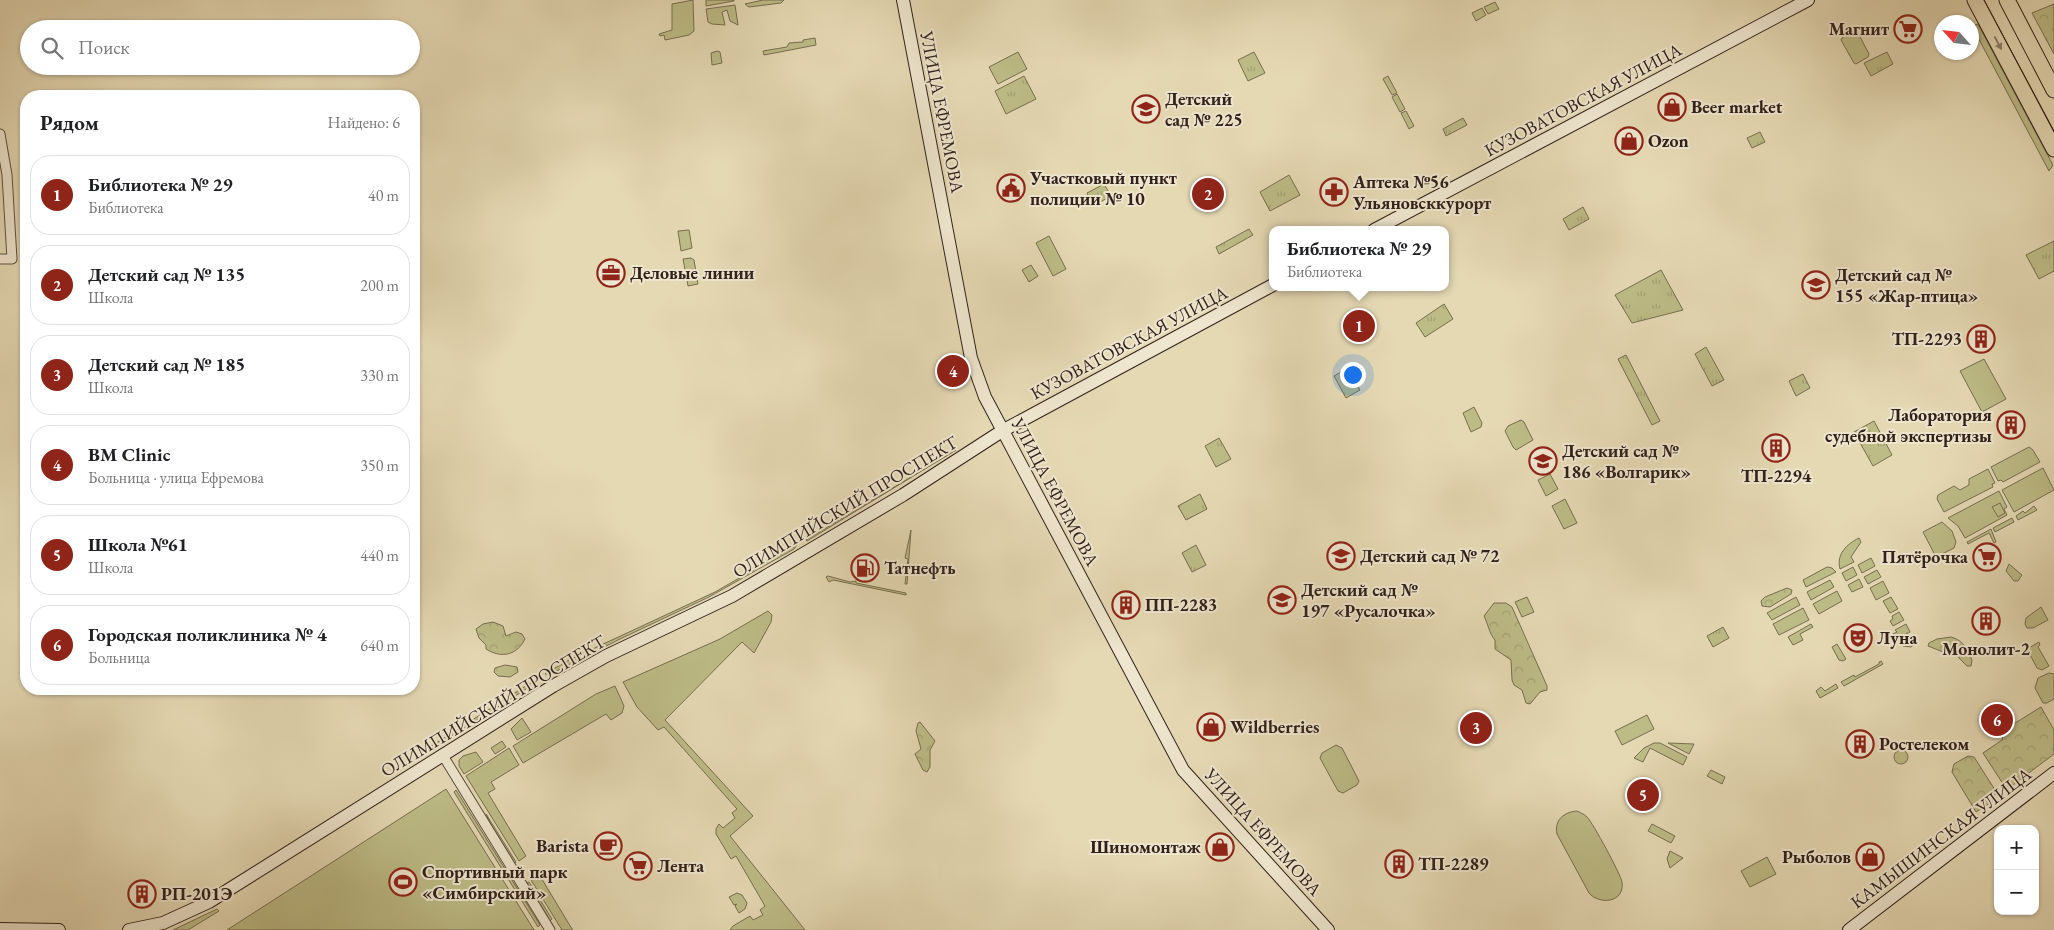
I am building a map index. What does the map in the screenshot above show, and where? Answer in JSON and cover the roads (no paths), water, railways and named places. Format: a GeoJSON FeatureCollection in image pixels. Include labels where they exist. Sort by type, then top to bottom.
{"type":"FeatureCollection","features":[{"type":"Feature","properties":{"kind":"main road"},"geometry":{"type":"LineString","coordinates":[[1975,0],[2054,149]]}},
{"type":"Feature","properties":{"kind":"main road"},"geometry":{"type":"LineString","coordinates":[[2006,0],[2054,90]]}},
{"type":"Feature","properties":{"kind":"street","name":"УЛИЦА ЕФРЕМОВА"},"geometry":{"type":"LineString","coordinates":[[903,0],[971,358],[983,391],[1002,431],[1183,770],[1328,930]]}},
{"type":"Feature","properties":{"kind":"street","name":"КУЗОВАТОВСКАЯ УЛИЦА"},"geometry":{"type":"LineString","coordinates":[[1382,226],[1808,0]]}},
{"type":"Feature","properties":{"kind":"street"},"geometry":{"type":"LineString","coordinates":[[0,134],[7,175],[12,259],[0,259]]}},
{"type":"Feature","properties":{"kind":"street","name":"КУЗОВАТОВСКАЯ УЛИЦА"},"geometry":{"type":"LineString","coordinates":[[1002,431],[1269,287]]}},
{"type":"Feature","properties":{"kind":"street","name":"ОЛИМПИЙСКИЙ ПРОСПЕКТ"},"geometry":{"type":"LineString","coordinates":[[129,930],[163,923],[209,902],[442,754],[580,670],[715,605],[761,580],[903,495],[1002,431]]}},
{"type":"Feature","properties":{"kind":"street"},"geometry":{"type":"LineString","coordinates":[[442,754],[550,930]]}},
{"type":"Feature","properties":{"kind":"street","name":"КАМЫШИНСКАЯ УЛИЦА"},"geometry":{"type":"LineString","coordinates":[[1849,930],[2054,773]]}},
{"type":"Feature","properties":{"kind":"street"},"geometry":{"type":"LineString","coordinates":[[0,929],[59,930]]}},
{"type":"Feature","properties":{"kind":"tram line"},"geometry":{"type":"LineString","coordinates":[[1984,0],[2054,131]]}},
{"type":"Feature","properties":{"kind":"place","name":"Магнит"},"geometry":{"type":"Point","coordinates":[1908,29]}},
{"type":"Feature","properties":{"kind":"place","name":"Beer market"},"geometry":{"type":"Point","coordinates":[1672,107]}},
{"type":"Feature","properties":{"kind":"place","name":"Детский сад № 225"},"geometry":{"type":"Point","coordinates":[1146,109]}},
{"type":"Feature","properties":{"kind":"place","name":"Ozon"},"geometry":{"type":"Point","coordinates":[1629,141]}},
{"type":"Feature","properties":{"kind":"place","name":"Участковый пункт полиции № 10"},"geometry":{"type":"Point","coordinates":[1011,188]}},
{"type":"Feature","properties":{"kind":"place","name":"Аптека №56 Ульяновсккурорт"},"geometry":{"type":"Point","coordinates":[1334,192]}},
{"type":"Feature","properties":{"kind":"place","name":"Детский сад № 135"},"geometry":{"type":"Point","coordinates":[1208,194]}},
{"type":"Feature","properties":{"kind":"place","name":"Деловые линии"},"geometry":{"type":"Point","coordinates":[611,273]}},
{"type":"Feature","properties":{"kind":"place","name":"Детский сад № 155 «Жар-птица»"},"geometry":{"type":"Point","coordinates":[1816,285]}},
{"type":"Feature","properties":{"kind":"place","name":"Библиотека № 29"},"geometry":{"type":"Point","coordinates":[1359,326]}},
{"type":"Feature","properties":{"kind":"place","name":"ТП-2293"},"geometry":{"type":"Point","coordinates":[1981,339]}},
{"type":"Feature","properties":{"kind":"place","name":"BM Clinic"},"geometry":{"type":"Point","coordinates":[953,371]}},
{"type":"Feature","properties":{"kind":"place","name":"Лаборатория судебной экспертизы"},"geometry":{"type":"Point","coordinates":[2011,425]}},
{"type":"Feature","properties":{"kind":"place","name":"ТП-2294"},"geometry":{"type":"Point","coordinates":[1776,448]}},
{"type":"Feature","properties":{"kind":"place","name":"Детский сад № 186 «Волгарик»"},"geometry":{"type":"Point","coordinates":[1543,461]}},
{"type":"Feature","properties":{"kind":"place","name":"Детский сад № 72"},"geometry":{"type":"Point","coordinates":[1341,556]}},
{"type":"Feature","properties":{"kind":"place","name":"Пятёрочка"},"geometry":{"type":"Point","coordinates":[1987,557]}},
{"type":"Feature","properties":{"kind":"place","name":"Татнефть"},"geometry":{"type":"Point","coordinates":[865,568]}},
{"type":"Feature","properties":{"kind":"place","name":"Детский сад № 197 «Русалочка»"},"geometry":{"type":"Point","coordinates":[1282,600]}},
{"type":"Feature","properties":{"kind":"place","name":"ПП-2283"},"geometry":{"type":"Point","coordinates":[1126,605]}},
{"type":"Feature","properties":{"kind":"place","name":"Монолит-2"},"geometry":{"type":"Point","coordinates":[1986,621]}},
{"type":"Feature","properties":{"kind":"place","name":"Луна"},"geometry":{"type":"Point","coordinates":[1858,638]}},
{"type":"Feature","properties":{"kind":"place","name":"Городская поликлиника № 4"},"geometry":{"type":"Point","coordinates":[1997,720]}},
{"type":"Feature","properties":{"kind":"place","name":"Wildberries"},"geometry":{"type":"Point","coordinates":[1211,727]}},
{"type":"Feature","properties":{"kind":"place","name":"Детский сад № 185"},"geometry":{"type":"Point","coordinates":[1476,728]}},
{"type":"Feature","properties":{"kind":"place","name":"Ростелеком"},"geometry":{"type":"Point","coordinates":[1860,744]}},
{"type":"Feature","properties":{"kind":"place","name":"Школа №61"},"geometry":{"type":"Point","coordinates":[1643,795]}},
{"type":"Feature","properties":{"kind":"place","name":"Barista"},"geometry":{"type":"Point","coordinates":[608,846]}},
{"type":"Feature","properties":{"kind":"place","name":"Шиномонтаж"},"geometry":{"type":"Point","coordinates":[1220,847]}},
{"type":"Feature","properties":{"kind":"place","name":"Рыболов"},"geometry":{"type":"Point","coordinates":[1870,857]}},
{"type":"Feature","properties":{"kind":"place","name":"ТП-2289"},"geometry":{"type":"Point","coordinates":[1399,864]}},
{"type":"Feature","properties":{"kind":"place","name":"Лента"},"geometry":{"type":"Point","coordinates":[638,866]}},
{"type":"Feature","properties":{"kind":"place","name":"Спортивный парк «Симбирский»"},"geometry":{"type":"Point","coordinates":[403,882]}},
{"type":"Feature","properties":{"kind":"place","name":"РП-201Э"},"geometry":{"type":"Point","coordinates":[142,894]}}]}
